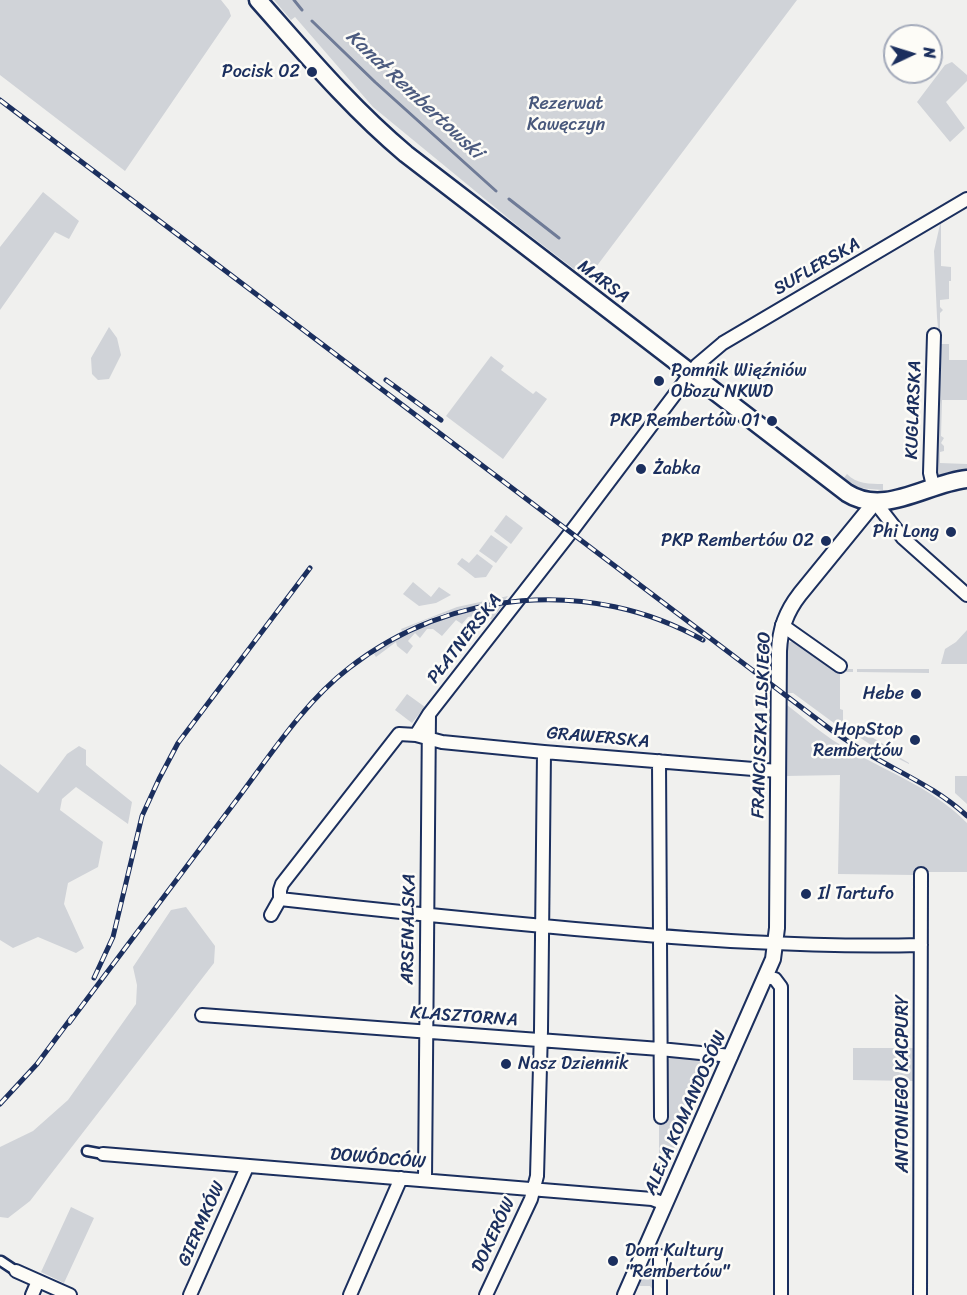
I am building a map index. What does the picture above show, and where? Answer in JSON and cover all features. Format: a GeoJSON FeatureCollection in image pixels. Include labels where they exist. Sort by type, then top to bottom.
{"type":"FeatureCollection","features":[{"type":"Feature","properties":{"kind":"main road","name":"MARSA"},"geometry":{"type":"LineString","coordinates":[[258,0],[380,132],[434,177],[847,493],[859,500],[875,502],[898,499],[933,486],[967,479]]}},
{"type":"Feature","properties":{"kind":"street","name":"SUFLERSKA"},"geometry":{"type":"LineString","coordinates":[[689,373],[723,343],[967,200]]}},
{"type":"Feature","properties":{"kind":"street","name":"KUGLARSKA"},"geometry":{"type":"LineString","coordinates":[[933,486],[930,471],[934,335]]}},
{"type":"Feature","properties":{"kind":"street","name":"PŁATNERSKA"},"geometry":{"type":"LineString","coordinates":[[416,735],[429,714],[571,532],[689,373]]}},
{"type":"Feature","properties":{"kind":"street"},"geometry":{"type":"LineString","coordinates":[[875,502],[903,538],[967,595]]}},
{"type":"Feature","properties":{"kind":"street","name":"FRANCISZKA ILSKIEGO"},"geometry":{"type":"LineString","coordinates":[[776,944],[779,651],[782,625],[789,608],[875,502]]}},
{"type":"Feature","properties":{"kind":"street"},"geometry":{"type":"LineString","coordinates":[[782,625],[840,666]]}},
{"type":"Feature","properties":{"kind":"street","name":"ARSENALSKA"},"geometry":{"type":"LineString","coordinates":[[425,1180],[429,714]]}},
{"type":"Feature","properties":{"kind":"street"},"geometry":{"type":"LineString","coordinates":[[271,915],[280,899],[282,884],[397,735],[416,735]]}},
{"type":"Feature","properties":{"kind":"street","name":"GRAWERSKA"},"geometry":{"type":"LineString","coordinates":[[416,735],[430,740],[544,752],[778,771]]}},
{"type":"Feature","properties":{"kind":"street","name":"DOKERÓW"},"geometry":{"type":"LineString","coordinates":[[486,1295],[534,1189],[537,1176],[544,752]]}},
{"type":"Feature","properties":{"kind":"street"},"geometry":{"type":"LineString","coordinates":[[659,761],[661,1117]]}},
{"type":"Feature","properties":{"kind":"street","name":"ANTONIEGO KACPURY"},"geometry":{"type":"LineString","coordinates":[[920,1295],[921,874]]}},
{"type":"Feature","properties":{"kind":"street"},"geometry":{"type":"LineString","coordinates":[[280,899],[660,937],[776,944],[921,945]]}},
{"type":"Feature","properties":{"kind":"street","name":"ALEJA KOMANDOSÓW"},"geometry":{"type":"LineString","coordinates":[[625,1295],[767,976],[776,944]]}},
{"type":"Feature","properties":{"kind":"street"},"geometry":{"type":"LineString","coordinates":[[767,976],[775,979],[781,987],[781,1295]]}},
{"type":"Feature","properties":{"kind":"street","name":"KLASZTORNA"},"geometry":{"type":"LineString","coordinates":[[198,1014],[731,1056]]}},
{"type":"Feature","properties":{"kind":"street","name":"DOWÓDCÓW"},"geometry":{"type":"LineString","coordinates":[[87,1150],[103,1154],[247,1167],[652,1198],[665,1204]]}},
{"type":"Feature","properties":{"kind":"street","name":"GIERMKÓW"},"geometry":{"type":"LineString","coordinates":[[190,1295],[247,1167]]}},
{"type":"Feature","properties":{"kind":"street"},"geometry":{"type":"LineString","coordinates":[[350,1295],[401,1178]]}},
{"type":"Feature","properties":{"kind":"street"},"geometry":{"type":"LineString","coordinates":[[660,1256],[660,1295]]}},
{"type":"Feature","properties":{"kind":"street"},"geometry":{"type":"LineString","coordinates":[[1,1261],[16,1271],[70,1295]]}},
{"type":"Feature","properties":{"kind":"street"},"geometry":{"type":"LineString","coordinates":[[32,1295],[38,1281]]}},
{"type":"Feature","properties":{"kind":"green space"},"geometry":{"type":"Polygon","coordinates":[[[0,0],[221,0],[231,16],[125,171],[0,75],[0,0]]]}},
{"type":"Feature","properties":{"kind":"green space","name":"Rezerwat Kawęczyn"},"geometry":{"type":"Polygon","coordinates":[[[274,0],[797,0],[587,279],[519,227],[373,107],[295,17],[291,20],[274,0]]]}},
{"type":"Feature","properties":{"kind":"green space"},"geometry":{"type":"Polygon","coordinates":[[[952,62],[967,75],[967,81],[946,102],[965,128],[950,142],[917,102],[931,84],[943,84],[945,65],[952,62]]]}},
{"type":"Feature","properties":{"kind":"green space"},"geometry":{"type":"Polygon","coordinates":[[[43,192],[79,221],[69,239],[55,232],[0,310],[0,247],[43,192]]]}},
{"type":"Feature","properties":{"kind":"green space"},"geometry":{"type":"Polygon","coordinates":[[[941,220],[941,266],[951,267],[951,281],[949,281],[949,299],[940,300],[940,307],[943,310],[940,313],[940,331],[937,317],[934,251],[941,220]]]}},
{"type":"Feature","properties":{"kind":"green space"},"geometry":{"type":"Polygon","coordinates":[[[109,327],[117,338],[121,355],[109,379],[98,380],[92,374],[91,358],[109,327]]]}},
{"type":"Feature","properties":{"kind":"green space"},"geometry":{"type":"Polygon","coordinates":[[[939,344],[949,344],[949,360],[967,360],[967,400],[942,400],[941,436],[944,438],[941,443],[944,451],[940,452],[940,463],[967,464],[967,469],[935,475],[939,344]]]}},
{"type":"Feature","properties":{"kind":"green space"},"geometry":{"type":"Polygon","coordinates":[[[491,356],[504,366],[501,370],[533,394],[536,391],[547,399],[503,459],[446,416],[491,356]]]}},
{"type":"Feature","properties":{"kind":"green space"},"geometry":{"type":"Polygon","coordinates":[[[847,474],[859,482],[883,484],[883,490],[857,488],[843,479],[847,474]]]}},
{"type":"Feature","properties":{"kind":"green space"},"geometry":{"type":"Polygon","coordinates":[[[506,515],[523,528],[511,544],[494,531],[506,515]]]}},
{"type":"Feature","properties":{"kind":"green space"},"geometry":{"type":"Polygon","coordinates":[[[491,535],[508,547],[496,563],[479,551],[491,535]]]}},
{"type":"Feature","properties":{"kind":"green space"},"geometry":{"type":"Polygon","coordinates":[[[477,554],[493,566],[486,577],[475,578],[457,564],[462,558],[469,563],[477,554]]]}},
{"type":"Feature","properties":{"kind":"green space"},"geometry":{"type":"Polygon","coordinates":[[[413,582],[431,597],[439,587],[451,595],[436,603],[419,606],[403,594],[413,582]]]}},
{"type":"Feature","properties":{"kind":"green space"},"geometry":{"type":"Polygon","coordinates":[[[508,596],[505,600],[452,611],[402,631],[401,629],[457,607],[508,596]]]}},
{"type":"Feature","properties":{"kind":"green space"},"geometry":{"type":"Polygon","coordinates":[[[504,603],[492,620],[488,617],[482,621],[474,616],[468,617],[462,624],[456,620],[442,636],[433,629],[427,629],[420,638],[415,633],[408,641],[413,646],[407,654],[397,646],[396,642],[376,657],[374,654],[404,635],[436,620],[504,603]]]}},
{"type":"Feature","properties":{"kind":"green space"},"geometry":{"type":"Polygon","coordinates":[[[967,630],[967,664],[941,664],[945,649],[956,642],[967,630]]]}},
{"type":"Feature","properties":{"kind":"green space"},"geometry":{"type":"Polygon","coordinates":[[[795,640],[839,669],[853,669],[853,672],[840,672],[840,709],[843,710],[843,720],[890,748],[889,751],[909,764],[871,745],[838,723],[838,726],[793,693],[787,693],[788,643],[795,640]]]}},
{"type":"Feature","properties":{"kind":"green space"},"geometry":{"type":"Polygon","coordinates":[[[857,669],[929,669],[929,673],[857,672],[857,669]]]}},
{"type":"Feature","properties":{"kind":"green space"},"geometry":{"type":"Polygon","coordinates":[[[407,694],[425,707],[412,723],[395,710],[407,694]]]}},
{"type":"Feature","properties":{"kind":"green space"},"geometry":{"type":"Polygon","coordinates":[[[787,705],[839,744],[906,779],[953,810],[967,823],[967,872],[915,872],[914,875],[838,874],[840,775],[786,776],[787,705]]]}},
{"type":"Feature","properties":{"kind":"green space"},"geometry":{"type":"Polygon","coordinates":[[[754,736],[767,737],[767,754],[753,753],[754,736]]]}},
{"type":"Feature","properties":{"kind":"green space"},"geometry":{"type":"Polygon","coordinates":[[[79,746],[86,750],[86,765],[132,802],[128,824],[76,787],[62,799],[60,810],[103,842],[98,867],[68,883],[64,904],[84,948],[76,953],[38,937],[13,948],[0,940],[0,764],[38,793],[67,754],[79,746]]]}},
{"type":"Feature","properties":{"kind":"green space"},"geometry":{"type":"Polygon","coordinates":[[[955,776],[967,776],[967,804],[955,793],[955,776]]]}},
{"type":"Feature","properties":{"kind":"green space"},"geometry":{"type":"Polygon","coordinates":[[[186,907],[215,946],[214,963],[30,1201],[8,1218],[0,1217],[0,1147],[33,1131],[68,1100],[136,1004],[137,985],[133,967],[171,910],[186,907]]]}},
{"type":"Feature","properties":{"kind":"green space"},"geometry":{"type":"Polygon","coordinates":[[[853,1048],[913,1048],[913,1081],[853,1080],[853,1048]]]}},
{"type":"Feature","properties":{"kind":"green space"},"geometry":{"type":"Polygon","coordinates":[[[670,1057],[713,1060],[714,1062],[662,1176],[659,1174],[659,1120],[666,1064],[670,1057]]]}},
{"type":"Feature","properties":{"kind":"green space"},"geometry":{"type":"Polygon","coordinates":[[[71,1207],[94,1218],[64,1283],[41,1272],[71,1207]]]}},
{"type":"Feature","properties":{"kind":"green space"},"geometry":{"type":"Polygon","coordinates":[[[648,1264],[655,1266],[655,1295],[652,1295],[653,1290],[650,1286],[638,1286],[648,1264]]]}},
{"type":"Feature","properties":{"kind":"waterway","name":"Kanał Rembertowski"},"geometry":{"type":"LineString","coordinates":[[294,0],[302,10]]}},
{"type":"Feature","properties":{"kind":"waterway","name":"Kanał Rembertowski"},"geometry":{"type":"LineString","coordinates":[[312,21],[375,82],[496,191]]}},
{"type":"Feature","properties":{"kind":"waterway","name":"Kanał Rembertowski"},"geometry":{"type":"LineString","coordinates":[[509,199],[559,238]]}},
{"type":"Feature","properties":{"kind":"railway"},"geometry":{"type":"LineString","coordinates":[[0,100],[834,732],[861,750],[931,789],[967,816]]}},
{"type":"Feature","properties":{"kind":"railway"},"geometry":{"type":"LineString","coordinates":[[386,380],[441,420]]}},
{"type":"Feature","properties":{"kind":"railway"},"geometry":{"type":"LineString","coordinates":[[94,978],[113,937],[142,816],[159,779],[178,743],[310,568]]}},
{"type":"Feature","properties":{"kind":"railway"},"geometry":{"type":"LineString","coordinates":[[69,1023],[301,715],[332,682],[389,642],[431,621],[476,608],[522,601],[568,600],[615,607],[660,620],[703,640]]}},
{"type":"Feature","properties":{"kind":"railway"},"geometry":{"type":"LineString","coordinates":[[0,1104],[37,1064],[72,1017]]}},
{"type":"Feature","properties":{"kind":"place","name":"Pocisk 02"},"geometry":{"type":"Point","coordinates":[312,72]}},
{"type":"Feature","properties":{"kind":"place","name":"Pomnik Więźniów Obozu NKWD"},"geometry":{"type":"Point","coordinates":[659,381]}},
{"type":"Feature","properties":{"kind":"place","name":"PKP Rembertów 01"},"geometry":{"type":"Point","coordinates":[772,421]}},
{"type":"Feature","properties":{"kind":"place","name":"Żabka"},"geometry":{"type":"Point","coordinates":[641,469]}},
{"type":"Feature","properties":{"kind":"place","name":"Phi Long"},"geometry":{"type":"Point","coordinates":[951,532]}},
{"type":"Feature","properties":{"kind":"place","name":"PKP Rembertów 02"},"geometry":{"type":"Point","coordinates":[826,541]}},
{"type":"Feature","properties":{"kind":"place","name":"Hebe"},"geometry":{"type":"Point","coordinates":[916,694]}},
{"type":"Feature","properties":{"kind":"place","name":"HopStop Rembertów"},"geometry":{"type":"Point","coordinates":[915,740]}},
{"type":"Feature","properties":{"kind":"place","name":"Il Tartufo"},"geometry":{"type":"Point","coordinates":[806,894]}},
{"type":"Feature","properties":{"kind":"place","name":"Nasz Dziennik"},"geometry":{"type":"Point","coordinates":[506,1064]}},
{"type":"Feature","properties":{"kind":"place","name":"Dom Kultury \"Rembertów\""},"geometry":{"type":"Point","coordinates":[613,1261]}}]}
